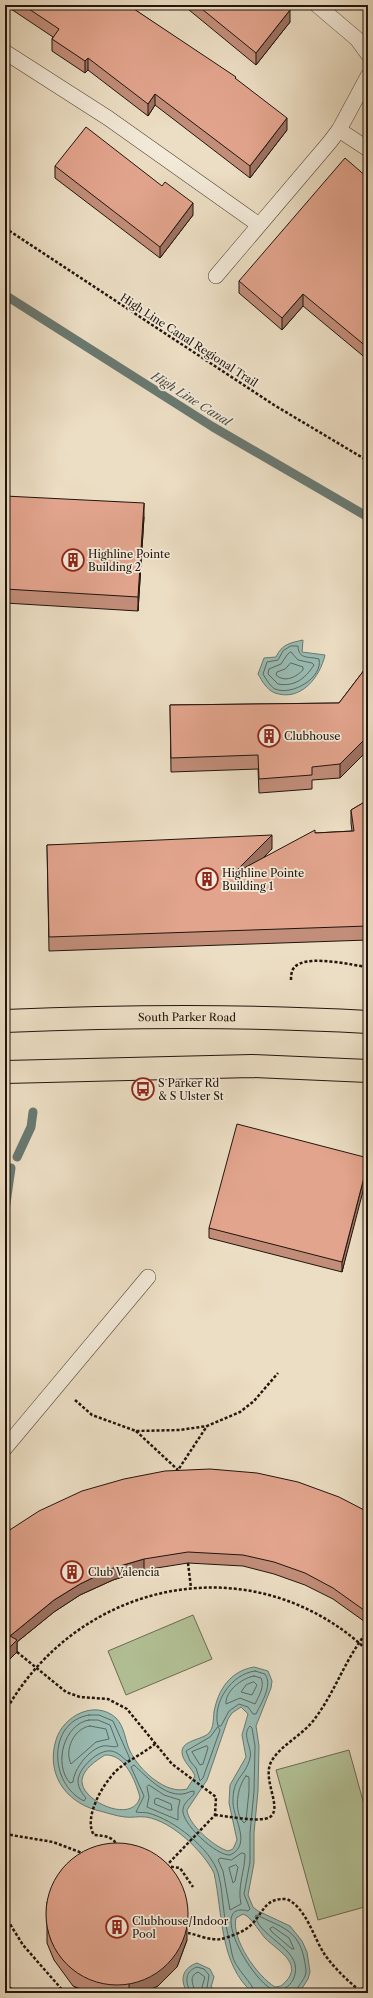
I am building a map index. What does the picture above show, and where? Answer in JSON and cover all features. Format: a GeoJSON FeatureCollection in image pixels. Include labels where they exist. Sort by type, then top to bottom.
{"type":"FeatureCollection","features":[{"type":"Feature","properties":{"kind":"main road","name":"South Parker Road"},"geometry":{"type":"LineString","coordinates":[[5,1021],[140,1017],[263,1018],[368,1022]]}},
{"type":"Feature","properties":{"kind":"main road"},"geometry":{"type":"LineString","coordinates":[[5,1072],[252,1066],[368,1071]]}},
{"type":"Feature","properties":{"kind":"lane"},"geometry":{"type":"LineString","coordinates":[[317,5],[357,39],[368,54]]}},
{"type":"Feature","properties":{"kind":"lane"},"geometry":{"type":"LineString","coordinates":[[5,52],[113,122],[259,225]]}},
{"type":"Feature","properties":{"kind":"lane"},"geometry":{"type":"LineString","coordinates":[[216,276],[339,130],[368,76]]}},
{"type":"Feature","properties":{"kind":"lane"},"geometry":{"type":"LineString","coordinates":[[339,130],[368,149]]}},
{"type":"Feature","properties":{"kind":"lane"},"geometry":{"type":"LineString","coordinates":[[5,1448],[148,1277]]}},
{"type":"Feature","properties":{"kind":"path","name":"High Line Canal Regional Trail"},"geometry":{"type":"LineString","coordinates":[[5,228],[274,405],[368,461]]}},
{"type":"Feature","properties":{"kind":"path"},"geometry":{"type":"LineString","coordinates":[[291,980],[292,969],[298,964],[309,961],[368,967]]}},
{"type":"Feature","properties":{"kind":"path"},"geometry":{"type":"LineString","coordinates":[[92,1415],[136,1431],[180,1430],[207,1426],[240,1412],[254,1401],[278,1373]]}},
{"type":"Feature","properties":{"kind":"path"},"geometry":{"type":"LineString","coordinates":[[178,1476],[178,1470],[207,1426]]}},
{"type":"Feature","properties":{"kind":"path"},"geometry":{"type":"LineString","coordinates":[[136,1431],[178,1470]]}},
{"type":"Feature","properties":{"kind":"path"},"geometry":{"type":"LineString","coordinates":[[188,1563],[191,1588]]}},
{"type":"Feature","properties":{"kind":"path"},"geometry":{"type":"LineString","coordinates":[[5,1712],[16,1692],[36,1667],[64,1640],[98,1616],[128,1603],[156,1594],[191,1588],[246,1590],[274,1597],[318,1615],[359,1642],[368,1651]]}},
{"type":"Feature","properties":{"kind":"path"},"geometry":{"type":"LineString","coordinates":[[216,1815],[261,1820],[270,1817],[274,1810],[268,1776],[271,1762],[275,1756],[305,1730],[316,1718],[359,1642],[368,1631]]}},
{"type":"Feature","properties":{"kind":"path"},"geometry":{"type":"LineString","coordinates":[[17,1652],[66,1692],[80,1697],[108,1699],[118,1703],[135,1717],[172,1764],[216,1797],[216,1815],[162,1871]]}},
{"type":"Feature","properties":{"kind":"path"},"geometry":{"type":"LineString","coordinates":[[112,1850],[119,1848],[115,1840],[110,1837],[94,1835],[89,1822],[90,1815],[102,1791],[121,1766],[142,1755],[156,1744]]}},
{"type":"Feature","properties":{"kind":"path"},"geometry":{"type":"LineString","coordinates":[[5,1834],[53,1842],[85,1854],[92,1853]]}},
{"type":"Feature","properties":{"kind":"path"},"geometry":{"type":"LineString","coordinates":[[166,1866],[180,1868],[194,1887]]}},
{"type":"Feature","properties":{"kind":"path"},"geometry":{"type":"LineString","coordinates":[[188,1933],[221,1939],[244,1930],[252,1925],[264,1907],[273,1900],[287,1899],[294,1902],[299,1908],[326,1956],[346,1979],[359,1992],[368,1984]]}},
{"type":"Feature","properties":{"kind":"path"},"geometry":{"type":"LineString","coordinates":[[5,1916],[22,1945],[66,1993],[77,1986]]}},
{"type":"Feature","properties":{"kind":"green space"},"geometry":{"type":"Polygon","coordinates":[[[193,1615],[212,1659],[126,1695],[108,1651],[193,1615]]]}},
{"type":"Feature","properties":{"kind":"green space"},"geometry":{"type":"Polygon","coordinates":[[[349,1750],[368,1819],[368,1906],[318,1920],[276,1770],[349,1750]]]}},
{"type":"Feature","properties":{"kind":"water"},"geometry":{"type":"Polygon","coordinates":[[[303,640],[302,652],[325,655],[319,671],[308,686],[301,691],[284,695],[272,692],[265,685],[258,674],[264,658],[276,657],[281,649],[290,643],[303,640]]]}},
{"type":"Feature","properties":{"kind":"water"},"geometry":{"type":"Polygon","coordinates":[[[254,1667],[268,1671],[272,1681],[271,1688],[256,1726],[259,1746],[258,1791],[254,1833],[254,1863],[248,1895],[253,1907],[258,1911],[290,1926],[302,1941],[307,1952],[310,1972],[308,1979],[299,1993],[253,1993],[242,1981],[234,1968],[228,1953],[221,1921],[214,1873],[209,1864],[186,1838],[166,1824],[156,1820],[146,1817],[118,1816],[85,1806],[75,1800],[60,1784],[54,1763],[56,1740],[65,1724],[73,1717],[81,1713],[90,1710],[99,1710],[108,1713],[119,1722],[130,1751],[146,1773],[162,1785],[179,1790],[187,1789],[195,1776],[182,1755],[183,1748],[185,1745],[211,1731],[216,1704],[222,1689],[232,1677],[246,1669],[254,1667]],[[241,1707],[232,1713],[228,1719],[207,1780],[187,1810],[188,1816],[192,1822],[209,1840],[222,1849],[228,1851],[233,1849],[237,1840],[229,1803],[230,1785],[246,1757],[242,1735],[248,1714],[241,1707]],[[105,1755],[91,1765],[85,1772],[82,1780],[84,1788],[89,1795],[108,1807],[128,1809],[135,1805],[140,1797],[132,1776],[124,1763],[112,1756],[105,1755]],[[243,1914],[236,1918],[237,1936],[253,1966],[268,1982],[275,1987],[281,1986],[291,1972],[291,1965],[288,1959],[265,1938],[247,1916],[243,1914]]]}},
{"type":"Feature","properties":{"kind":"water"},"geometry":{"type":"Polygon","coordinates":[[[197,1963],[210,1969],[214,1977],[211,1987],[219,1993],[183,1993],[186,1990],[183,1981],[184,1973],[189,1967],[197,1963]]]}},
{"type":"Feature","properties":{"kind":"building"},"geometry":{"type":"Polygon","coordinates":[[[23,5],[128,5],[236,77],[235,78],[287,118],[250,166],[155,94],[148,104],[88,58],[85,61],[52,39],[59,29],[23,5]]]}},
{"type":"Feature","properties":{"kind":"building"},"geometry":{"type":"Polygon","coordinates":[[[197,5],[284,5],[290,10],[256,53],[197,5]]]}},
{"type":"Feature","properties":{"kind":"building"},"geometry":{"type":"Polygon","coordinates":[[[86,127],[162,186],[165,182],[193,203],[160,247],[55,166],[86,127]]]}},
{"type":"Feature","properties":{"kind":"building"},"geometry":{"type":"Polygon","coordinates":[[[345,158],[368,178],[368,348],[303,294],[282,318],[239,281],[345,158]]]}},
{"type":"Feature","properties":{"kind":"building","name":"Highline Pointe Building 2"},"geometry":{"type":"Polygon","coordinates":[[[5,496],[144,503],[138,597],[5,589],[5,496]]]}},
{"type":"Feature","properties":{"kind":"building","name":"Clubhouse"},"geometry":{"type":"Polygon","coordinates":[[[368,665],[368,741],[365,739],[340,764],[312,767],[312,775],[259,779],[258,755],[171,758],[170,705],[339,703],[368,665]]]}},
{"type":"Feature","properties":{"kind":"building","name":"Highline Pointe Building 1"},"geometry":{"type":"Polygon","coordinates":[[[368,800],[368,926],[49,937],[47,845],[272,835],[233,874],[315,830],[315,833],[354,831],[351,810],[368,800]]]}},
{"type":"Feature","properties":{"kind":"building"},"geometry":{"type":"Polygon","coordinates":[[[237,1124],[368,1158],[342,1262],[209,1228],[237,1124]]]}},
{"type":"Feature","properties":{"kind":"building","name":"Club Valencia"},"geometry":{"type":"Polygon","coordinates":[[[210,1469],[257,1473],[298,1482],[339,1497],[368,1512],[368,1613],[333,1588],[305,1573],[274,1562],[243,1555],[188,1552],[144,1559],[113,1568],[80,1584],[54,1600],[10,1636],[17,1640],[5,1652],[5,1533],[39,1511],[82,1491],[124,1479],[165,1471],[210,1469]]]}},
{"type":"Feature","properties":{"kind":"building","name":"Clubhouse/Indoor Pool"},"geometry":{"type":"Polygon","coordinates":[[[117,1843],[138,1846],[162,1859],[172,1869],[185,1893],[188,1914],[185,1935],[172,1959],[162,1969],[138,1982],[117,1985],[96,1982],[72,1969],[62,1959],[49,1935],[46,1914],[49,1893],[62,1869],[72,1859],[96,1846],[117,1843]]]}},
{"type":"Feature","properties":{"kind":"building"},"geometry":{"type":"Polygon","coordinates":[[[5,1984],[20,1993],[5,1993],[5,1984]]]}},
{"type":"Feature","properties":{"kind":"waterway","name":"High Line Canal"},"geometry":{"type":"LineString","coordinates":[[5,295],[213,427],[368,517]]}},
{"type":"Feature","properties":{"kind":"waterway"},"geometry":{"type":"LineString","coordinates":[[17,1157],[31,1127],[33,1112]]}},
{"type":"Feature","properties":{"kind":"waterway"},"geometry":{"type":"LineString","coordinates":[[5,1210],[11,1168]]}},
{"type":"Feature","properties":{"kind":"place","name":"Highline Pointe Building 2"},"geometry":{"type":"Point","coordinates":[73,560]}},
{"type":"Feature","properties":{"kind":"place","name":"Clubhouse"},"geometry":{"type":"Point","coordinates":[269,736]}},
{"type":"Feature","properties":{"kind":"place","name":"Highline Pointe Building 1"},"geometry":{"type":"Point","coordinates":[207,879]}},
{"type":"Feature","properties":{"kind":"place","name":"S Parker Rd & S Ulster St"},"geometry":{"type":"Point","coordinates":[143,1089]}},
{"type":"Feature","properties":{"kind":"place","name":"Club Valencia"},"geometry":{"type":"Point","coordinates":[72,1572]}},
{"type":"Feature","properties":{"kind":"place","name":"Clubhouse/Indoor Pool"},"geometry":{"type":"Point","coordinates":[117,1927]}}]}
